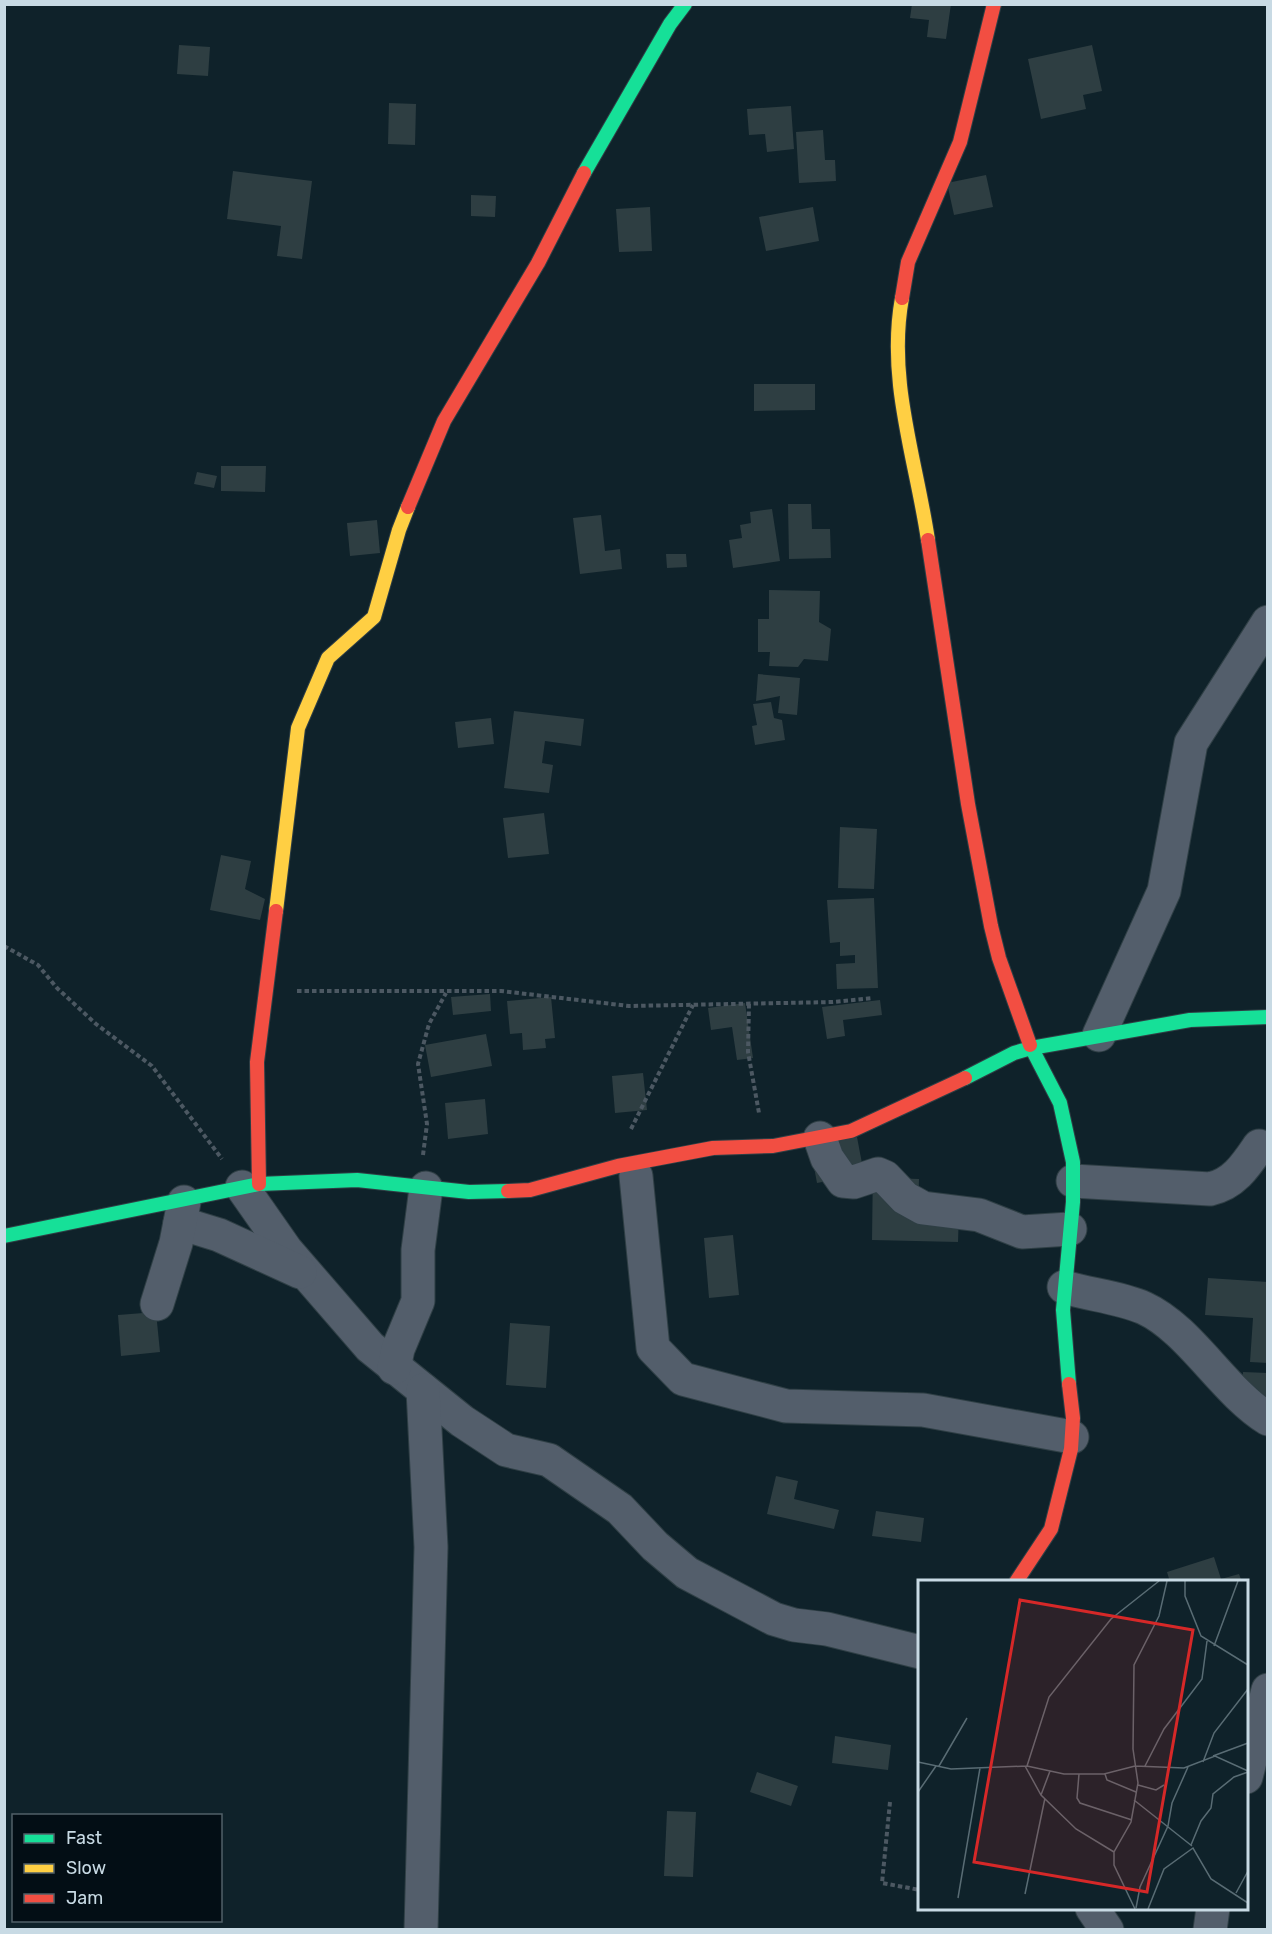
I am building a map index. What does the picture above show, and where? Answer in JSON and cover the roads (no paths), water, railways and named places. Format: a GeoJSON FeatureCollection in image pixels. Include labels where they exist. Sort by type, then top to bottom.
{"type":"FeatureCollection","features":[{"type":"Feature","properties":{"kind":"street"},"geometry":{"type":"LineString","coordinates":[[685,4],[670,24],[643,75],[589,164],[538,263],[444,421],[399,530],[374,617],[328,657],[298,728],[257,1062],[251,1186],[286,1250],[370,1347],[423,1390],[506,1450],[549,1460],[620,1509],[656,1546],[687,1573],[774,1619],[794,1625],[827,1629],[918,1652]]}},
{"type":"Feature","properties":{"kind":"street"},"geometry":{"type":"LineString","coordinates":[[994,4],[960,142],[932,202],[908,262],[897,324],[898,389],[919,481],[968,804],[991,926],[1002,968],[1031,1048],[1060,1103],[1073,1162],[1070,1229],[1064,1287],[1066,1364],[1073,1418],[1072,1437],[1063,1485],[1051,1529],[1017,1580]]}},
{"type":"Feature","properties":{"kind":"street"},"geometry":{"type":"LineString","coordinates":[[1099,1035],[1164,891],[1191,743],[1268,622]]}},
{"type":"Feature","properties":{"kind":"street"},"geometry":{"type":"LineString","coordinates":[[4,1236],[182,1211],[251,1186],[309,1180],[357,1180],[469,1192],[530,1190],[627,1171],[713,1148],[767,1146],[851,1131],[894,1113],[1014,1053],[1031,1048],[1190,1020],[1268,1017]]}},
{"type":"Feature","properties":{"kind":"street"},"geometry":{"type":"LineString","coordinates":[[820,1138],[827,1158],[843,1181],[854,1182],[878,1174],[885,1177],[905,1198],[923,1208],[979,1215],[1022,1232],[1070,1229]]}},
{"type":"Feature","properties":{"kind":"street"},"geometry":{"type":"LineString","coordinates":[[1073,1181],[1210,1189],[1224,1186],[1235,1177],[1259,1146]]}},
{"type":"Feature","properties":{"kind":"street"},"geometry":{"type":"LineString","coordinates":[[627,1171],[653,1348],[683,1380],[786,1406],[923,1410],[1072,1437]]}},
{"type":"Feature","properties":{"kind":"street"},"geometry":{"type":"LineString","coordinates":[[394,1368],[398,1349],[418,1300],[418,1250],[424,1187]]}},
{"type":"Feature","properties":{"kind":"street"},"geometry":{"type":"LineString","coordinates":[[182,1211],[219,1235],[309,1276]]}},
{"type":"Feature","properties":{"kind":"street"},"geometry":{"type":"LineString","coordinates":[[157,1304],[182,1211]]}},
{"type":"Feature","properties":{"kind":"street"},"geometry":{"type":"LineString","coordinates":[[1064,1287],[1145,1308],[1165,1321],[1212,1367],[1233,1393],[1268,1419]]}},
{"type":"Feature","properties":{"kind":"street"},"geometry":{"type":"LineString","coordinates":[[421,1929],[431,1547],[423,1390]]}},
{"type":"Feature","properties":{"kind":"street"},"geometry":{"type":"LineString","coordinates":[[1248,1769],[1268,1690]]}},
{"type":"Feature","properties":{"kind":"street"},"geometry":{"type":"LineString","coordinates":[[1093,1910],[1107,1929]]}},
{"type":"Feature","properties":{"kind":"street"},"geometry":{"type":"LineString","coordinates":[[1210,1929],[1213,1910]]}}]}
